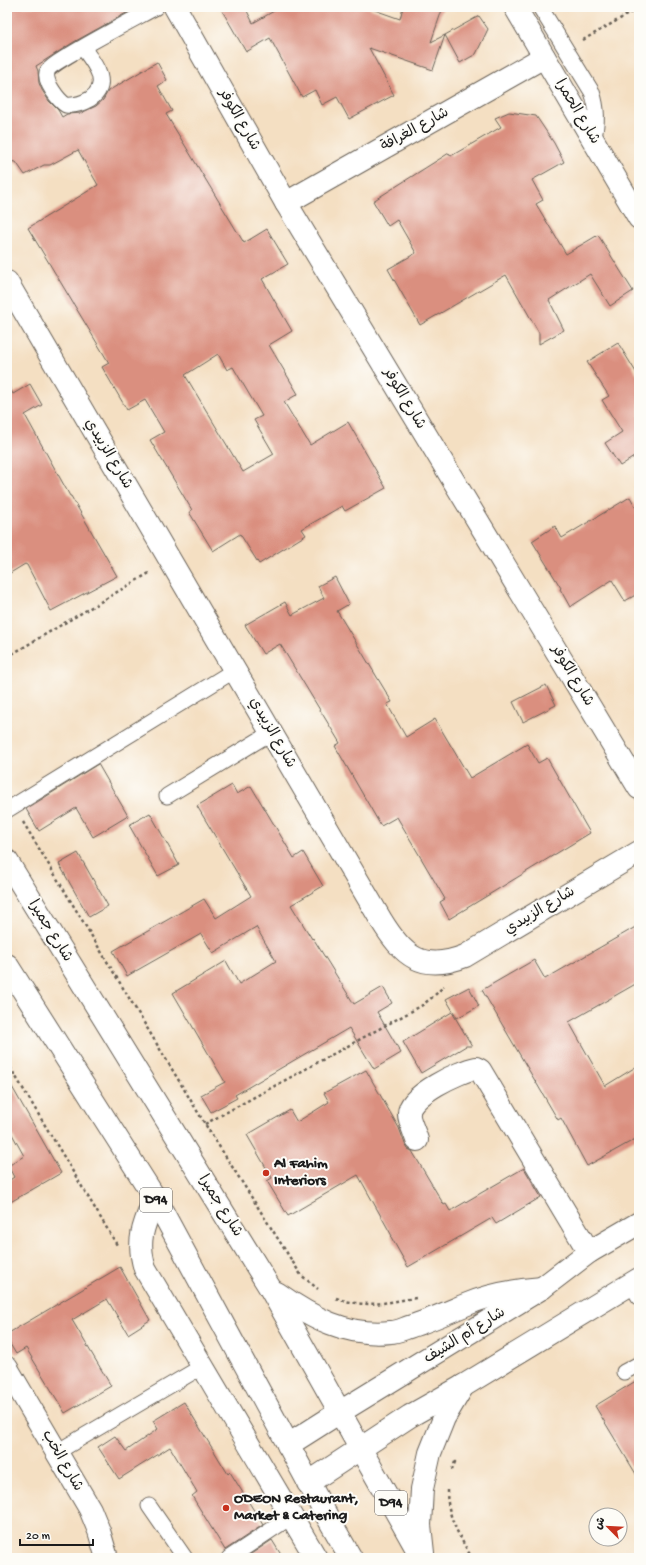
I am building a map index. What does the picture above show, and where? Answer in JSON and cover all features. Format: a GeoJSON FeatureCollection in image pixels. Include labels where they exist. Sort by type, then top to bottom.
{"type":"FeatureCollection","features":[{"type":"Feature","properties":{"kind":"street","name":"شارع الكوفر"},"geometry":{"type":"LineString","coordinates":[[175,7],[286,203],[639,788]]}},
{"type":"Feature","properties":{"kind":"street","name":"شارع الحمرا"},"geometry":{"type":"LineString","coordinates":[[515,7],[639,218]]}},
{"type":"Feature","properties":{"kind":"street","name":"شارع الغرافة"},"geometry":{"type":"LineString","coordinates":[[286,203],[544,58]]}},
{"type":"Feature","properties":{"kind":"street","name":"شارع الزبيدي"},"geometry":{"type":"LineString","coordinates":[[7,282],[390,935],[401,949],[415,958],[432,963],[449,962],[465,956],[639,852]]}},
{"type":"Feature","properties":{"kind":"street","name":"شارع جميرا"},"geometry":{"type":"LineString","coordinates":[[7,861],[270,1288],[423,1558]]}},
{"type":"Feature","properties":{"kind":"street","name":"D94"},"geometry":{"type":"LineString","coordinates":[[7,965],[155,1198],[308,1483],[351,1558]]}},
{"type":"Feature","properties":{"kind":"street"},"geometry":{"type":"LineString","coordinates":[[418,1140],[408,1113],[412,1104],[424,1093],[460,1073],[476,1068],[480,1070],[589,1252]]}},
{"type":"Feature","properties":{"kind":"street"},"geometry":{"type":"LineString","coordinates":[[155,1198],[143,1226],[141,1239],[145,1269],[316,1558]]}},
{"type":"Feature","properties":{"kind":"street","name":"شارع أم الشيف"},"geometry":{"type":"LineString","coordinates":[[288,1445],[542,1288],[589,1252],[639,1223]]}},
{"type":"Feature","properties":{"kind":"street"},"geometry":{"type":"LineString","coordinates":[[308,1483],[410,1416],[636,1286]]}},
{"type":"Feature","properties":{"kind":"street"},"geometry":{"type":"LineString","coordinates":[[270,1288],[297,1307],[322,1321],[342,1329],[364,1332],[392,1332],[440,1316],[466,1304],[492,1296],[517,1290],[542,1288]]}},
{"type":"Feature","properties":{"kind":"street","name":"شارع الخب"},"geometry":{"type":"LineString","coordinates":[[7,1368],[93,1516],[107,1558]]}},
{"type":"Feature","properties":{"kind":"street"},"geometry":{"type":"LineString","coordinates":[[423,1558],[420,1525],[422,1489],[430,1453],[444,1418],[463,1386]]}},
{"type":"Feature","properties":{"kind":"lane"},"geometry":{"type":"LineString","coordinates":[[83,48],[156,7]]}},
{"type":"Feature","properties":{"kind":"lane"},"geometry":{"type":"LineString","coordinates":[[540,7],[592,92],[596,104],[597,122],[593,140]]}},
{"type":"Feature","properties":{"kind":"lane"},"geometry":{"type":"LineString","coordinates":[[10,808],[235,670]]}},
{"type":"Feature","properties":{"kind":"lane"},"geometry":{"type":"LineString","coordinates":[[167,796],[272,732]]}},
{"type":"Feature","properties":{"kind":"lane"},"geometry":{"type":"LineString","coordinates":[[624,1372],[639,1364]]}},
{"type":"Feature","properties":{"kind":"lane"},"geometry":{"type":"LineString","coordinates":[[57,1452],[203,1366]]}},
{"type":"Feature","properties":{"kind":"lane"},"geometry":{"type":"LineString","coordinates":[[149,1506],[186,1558]]}},
{"type":"Feature","properties":{"kind":"lane"},"geometry":{"type":"LineString","coordinates":[[229,1558],[292,1516]]}},
{"type":"Feature","properties":{"kind":"path"},"geometry":{"type":"LineString","coordinates":[[567,49],[639,8]]}},
{"type":"Feature","properties":{"kind":"path"},"geometry":{"type":"LineString","coordinates":[[7,657],[171,561]]}},
{"type":"Feature","properties":{"kind":"path"},"geometry":{"type":"LineString","coordinates":[[10,808],[205,1124],[301,1275],[322,1292]]}},
{"type":"Feature","properties":{"kind":"path"},"geometry":{"type":"LineString","coordinates":[[205,1124],[421,1006],[446,984],[465,956]]}},
{"type":"Feature","properties":{"kind":"path"},"geometry":{"type":"LineString","coordinates":[[334,1298],[346,1302],[365,1304],[394,1303],[416,1298],[425,1300],[432,1304],[437,1309],[440,1316]]}},
{"type":"Feature","properties":{"kind":"path"},"geometry":{"type":"LineString","coordinates":[[430,1453],[455,1462],[450,1476]]}},
{"type":"Feature","properties":{"kind":"path"},"geometry":{"type":"LineString","coordinates":[[448,1484],[448,1506],[452,1521],[472,1558]]}},
{"type":"Feature","properties":{"kind":"building"},"geometry":{"type":"Polygon","coordinates":[[[7,7],[137,7],[74,42],[36,66],[39,83],[42,90],[62,117],[67,114],[81,113],[96,106],[103,100],[108,91],[157,62],[167,80],[158,86],[172,111],[166,114],[244,243],[267,229],[288,264],[262,279],[292,331],[269,345],[298,394],[284,402],[310,445],[348,422],[386,488],[345,511],[342,506],[302,529],[306,535],[259,564],[240,534],[213,551],[189,512],[192,510],[150,440],[164,432],[145,400],[127,410],[102,367],[109,363],[28,228],[98,185],[78,150],[50,165],[44,165],[25,175],[16,162],[7,161],[7,7]],[[218,354],[185,375],[243,472],[274,454],[254,420],[262,416],[233,367],[227,370],[218,354]]]}},
{"type":"Feature","properties":{"kind":"building"},"geometry":{"type":"Polygon","coordinates":[[[220,7],[245,7],[253,23],[281,7],[366,7],[400,19],[403,7],[443,7],[431,42],[445,35],[433,70],[369,48],[394,95],[349,119],[337,97],[322,105],[315,90],[302,97],[270,38],[246,52],[220,7]]]}},
{"type":"Feature","properties":{"kind":"building"},"geometry":{"type":"Polygon","coordinates":[[[479,16],[488,29],[476,54],[460,63],[445,35],[479,16]]]}},
{"type":"Feature","properties":{"kind":"building"},"geometry":{"type":"Polygon","coordinates":[[[509,112],[536,116],[554,143],[564,162],[532,180],[543,200],[536,204],[566,254],[598,235],[633,291],[610,306],[590,274],[549,300],[564,330],[539,344],[539,333],[506,275],[420,325],[388,269],[416,253],[397,220],[388,226],[373,201],[449,153],[451,156],[501,127],[495,118],[509,112]]]}},
{"type":"Feature","properties":{"kind":"building"},"geometry":{"type":"Polygon","coordinates":[[[618,343],[639,377],[639,459],[637,455],[620,466],[605,443],[622,432],[602,400],[609,396],[587,362],[618,343]]]}},
{"type":"Feature","properties":{"kind":"building"},"geometry":{"type":"Polygon","coordinates":[[[7,383],[13,394],[30,384],[42,405],[25,415],[117,576],[51,611],[27,565],[25,564],[7,575],[7,383]]]}},
{"type":"Feature","properties":{"kind":"building"},"geometry":{"type":"Polygon","coordinates":[[[630,497],[639,513],[639,593],[625,601],[612,580],[570,607],[560,589],[561,588],[532,541],[555,526],[562,538],[630,497]]]}},
{"type":"Feature","properties":{"kind":"building"},"geometry":{"type":"Polygon","coordinates":[[[335,577],[349,604],[337,611],[392,702],[387,704],[406,737],[435,719],[470,778],[527,744],[538,763],[547,758],[590,833],[449,919],[440,902],[445,899],[397,817],[381,826],[335,746],[340,743],[280,644],[263,654],[245,625],[285,602],[292,615],[324,598],[318,586],[335,577]]]}},
{"type":"Feature","properties":{"kind":"building"},"geometry":{"type":"Polygon","coordinates":[[[546,685],[556,705],[523,722],[513,702],[546,685]]]}},
{"type":"Feature","properties":{"kind":"building"},"geometry":{"type":"Polygon","coordinates":[[[98,764],[128,816],[93,837],[76,808],[39,831],[26,809],[98,764]]]}},
{"type":"Feature","properties":{"kind":"building"},"geometry":{"type":"Polygon","coordinates":[[[232,785],[237,794],[251,786],[294,858],[303,852],[323,886],[291,905],[354,1004],[383,987],[392,1003],[377,1012],[401,1053],[374,1069],[349,1028],[235,1095],[237,1098],[211,1112],[201,1095],[225,1082],[173,993],[226,961],[239,984],[276,961],[256,927],[213,953],[201,934],[127,976],[113,951],[204,899],[216,918],[251,896],[197,806],[232,785]]]}},
{"type":"Feature","properties":{"kind":"building"},"geometry":{"type":"Polygon","coordinates":[[[150,813],[179,865],[158,876],[129,825],[150,813]]]}},
{"type":"Feature","properties":{"kind":"building"},"geometry":{"type":"Polygon","coordinates":[[[78,853],[108,906],[89,917],[59,864],[78,853]]]}},
{"type":"Feature","properties":{"kind":"building"},"geometry":{"type":"Polygon","coordinates":[[[639,925],[639,982],[569,1022],[605,1086],[639,1065],[639,1137],[587,1166],[561,1118],[558,1120],[482,990],[534,960],[545,979],[639,925]]]}},
{"type":"Feature","properties":{"kind":"building"},"geometry":{"type":"Polygon","coordinates":[[[469,987],[479,1006],[457,1018],[446,999],[469,987]]]}},
{"type":"Feature","properties":{"kind":"building"},"geometry":{"type":"Polygon","coordinates":[[[452,1012],[472,1046],[466,1046],[421,1073],[403,1042],[452,1012]]]}},
{"type":"Feature","properties":{"kind":"building"},"geometry":{"type":"Polygon","coordinates":[[[366,1070],[399,1128],[405,1144],[408,1149],[412,1151],[444,1205],[446,1204],[450,1211],[524,1168],[541,1197],[496,1224],[492,1218],[408,1267],[358,1175],[288,1216],[267,1181],[272,1178],[247,1135],[290,1110],[297,1122],[329,1102],[324,1093],[366,1070]]]}},
{"type":"Feature","properties":{"kind":"building"},"geometry":{"type":"Polygon","coordinates":[[[7,1078],[61,1173],[7,1204],[7,1182],[14,1177],[8,1166],[24,1156],[7,1125],[7,1078]]]}},
{"type":"Feature","properties":{"kind":"building"},"geometry":{"type":"Polygon","coordinates":[[[120,1267],[150,1320],[128,1334],[107,1299],[72,1320],[111,1386],[65,1413],[26,1348],[16,1354],[7,1339],[7,1334],[120,1267]]]}},
{"type":"Feature","properties":{"kind":"building"},"geometry":{"type":"Polygon","coordinates":[[[639,1379],[639,1479],[595,1406],[639,1379]]]}},
{"type":"Feature","properties":{"kind":"building"},"geometry":{"type":"Polygon","coordinates":[[[184,1402],[228,1474],[230,1472],[263,1525],[225,1550],[192,1496],[197,1492],[170,1447],[119,1479],[98,1447],[115,1436],[126,1451],[158,1429],[153,1421],[184,1402]]]}},
{"type":"Feature","properties":{"kind":"building"},"geometry":{"type":"Polygon","coordinates":[[[272,1540],[283,1558],[245,1558],[272,1540]]]}},
{"type":"Feature","properties":{"kind":"place","name":"Al Fahim Interiors"},"geometry":{"type":"Point","coordinates":[266,1173]}},
{"type":"Feature","properties":{"kind":"place","name":"ODEON Restaurant, Market & Catering"},"geometry":{"type":"Point","coordinates":[226,1508]}}]}
